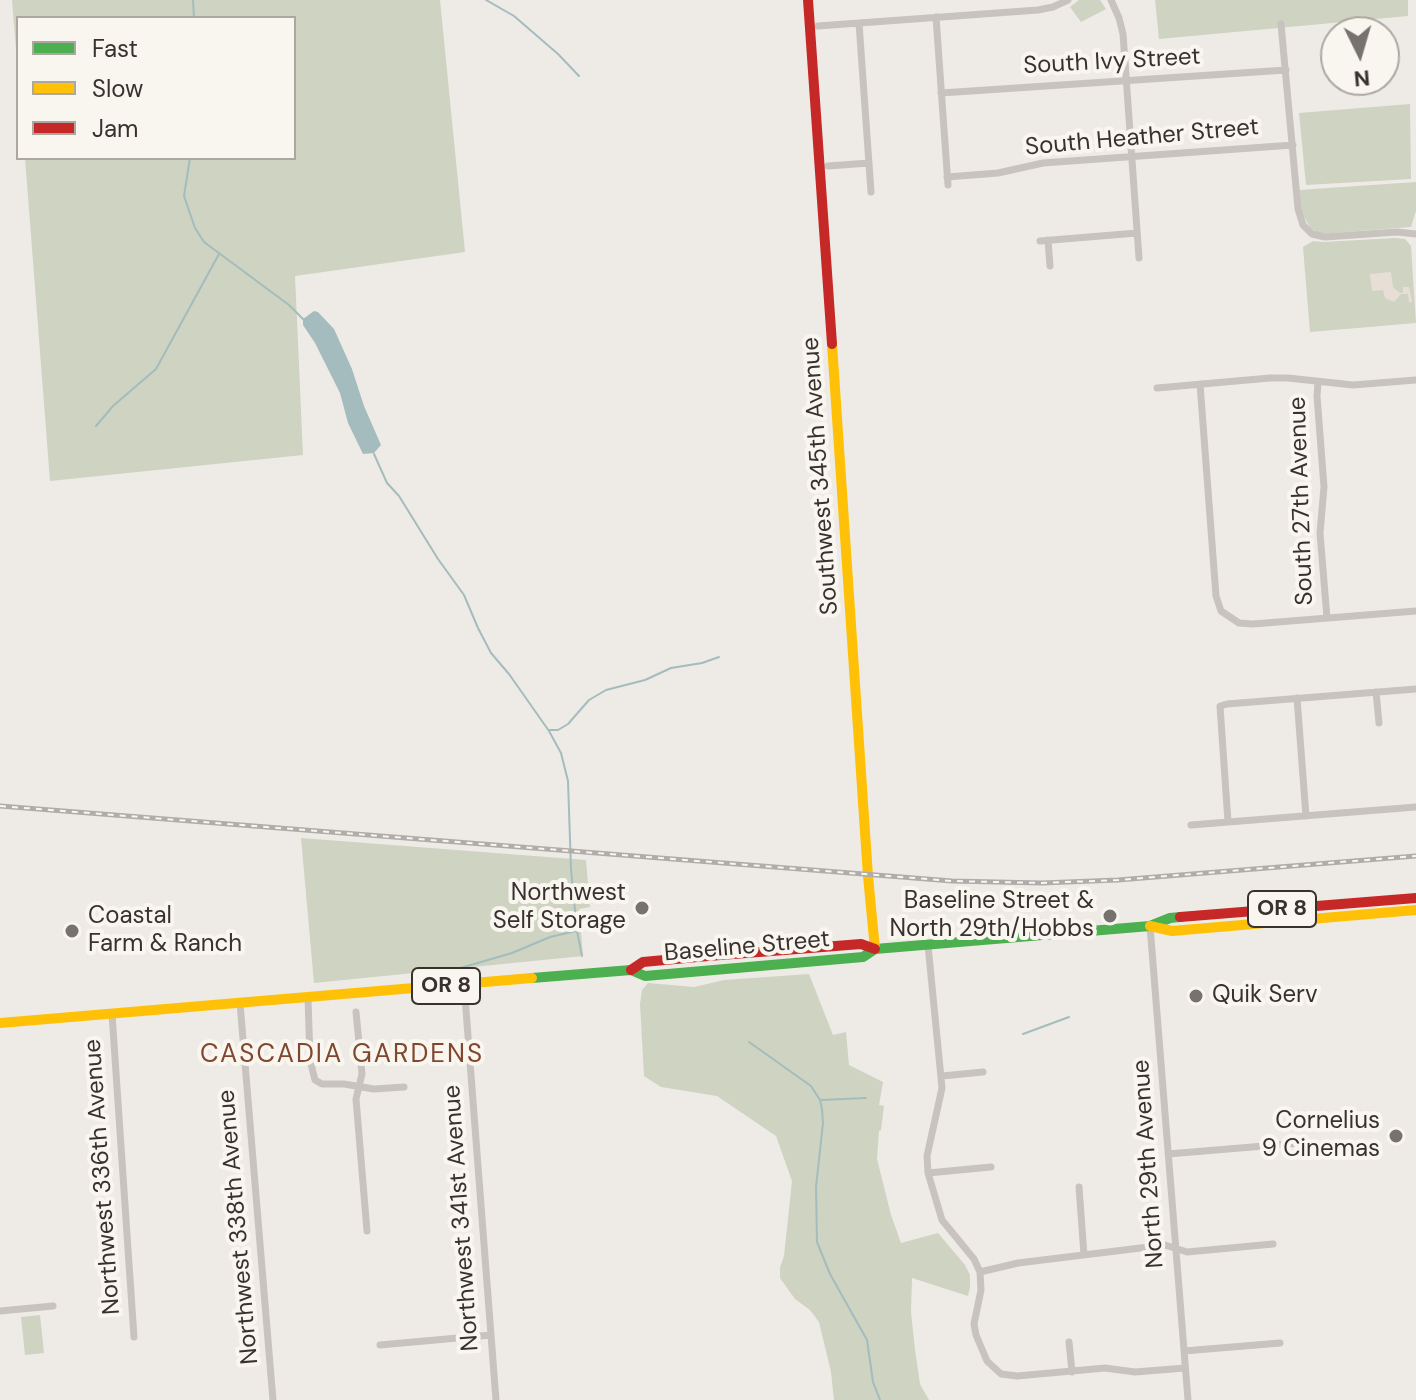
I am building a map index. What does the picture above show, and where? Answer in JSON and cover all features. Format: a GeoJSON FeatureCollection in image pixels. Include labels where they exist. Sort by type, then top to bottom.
{"type":"FeatureCollection","features":[{"type":"Feature","properties":{"kind":"main road","name":"Southwest 345th Avenue"},"geometry":{"type":"LineString","coordinates":[[808,0],[875,949]]}},
{"type":"Feature","properties":{"kind":"main road","name":"Baseline Street"},"geometry":{"type":"LineString","coordinates":[[464,984],[631,970],[645,976],[863,957],[875,949],[1150,926],[1170,918],[1416,898]]}},
{"type":"Feature","properties":{"kind":"main road","name":"Baseline Street"},"geometry":{"type":"LineString","coordinates":[[1150,926],[1172,931],[1416,910]]}},
{"type":"Feature","properties":{"kind":"main road","name":"OR 8"},"geometry":{"type":"LineString","coordinates":[[0,1023],[464,984]]}},
{"type":"Feature","properties":{"kind":"street"},"geometry":{"type":"LineString","coordinates":[[818,26],[1038,10],[1068,0]]}},
{"type":"Feature","properties":{"kind":"street"},"geometry":{"type":"LineString","coordinates":[[1111,0],[1123,34],[1139,258]]}},
{"type":"Feature","properties":{"kind":"street"},"geometry":{"type":"LineString","coordinates":[[936,17],[941,93]]}},
{"type":"Feature","properties":{"kind":"street"},"geometry":{"type":"LineString","coordinates":[[859,23],[871,192]]}},
{"type":"Feature","properties":{"kind":"street"},"geometry":{"type":"LineString","coordinates":[[1281,24],[1298,209],[1303,225],[1308,231],[1325,237],[1393,232],[1416,234]]}},
{"type":"Feature","properties":{"kind":"street","name":"South Ivy Street"},"geometry":{"type":"LineString","coordinates":[[941,93],[1286,70]]}},
{"type":"Feature","properties":{"kind":"street","name":"South Heather Street"},"geometry":{"type":"LineString","coordinates":[[941,93],[948,181],[1043,163],[1293,145]]}},
{"type":"Feature","properties":{"kind":"street"},"geometry":{"type":"LineString","coordinates":[[828,166],[869,163]]}},
{"type":"Feature","properties":{"kind":"street"},"geometry":{"type":"LineString","coordinates":[[1050,266],[1044,240],[1137,233]]}},
{"type":"Feature","properties":{"kind":"street"},"geometry":{"type":"LineString","coordinates":[[1157,388],[1288,378],[1353,385],[1416,380]]}},
{"type":"Feature","properties":{"kind":"street","name":"South 27th Avenue"},"geometry":{"type":"LineString","coordinates":[[1318,382],[1324,487],[1320,533],[1327,618]]}},
{"type":"Feature","properties":{"kind":"street"},"geometry":{"type":"LineString","coordinates":[[1200,384],[1216,596],[1218,605],[1227,616],[1239,623],[1253,624],[1416,611]]}},
{"type":"Feature","properties":{"kind":"street"},"geometry":{"type":"LineString","coordinates":[[1228,822],[1220,706],[1416,689]]}},
{"type":"Feature","properties":{"kind":"street"},"geometry":{"type":"LineString","coordinates":[[1376,692],[1379,723]]}},
{"type":"Feature","properties":{"kind":"street"},"geometry":{"type":"LineString","coordinates":[[1297,698],[1306,816]]}},
{"type":"Feature","properties":{"kind":"street"},"geometry":{"type":"LineString","coordinates":[[1191,825],[1416,807]]}},
{"type":"Feature","properties":{"kind":"street","name":"North 29th Avenue"},"geometry":{"type":"LineString","coordinates":[[1150,926],[1188,1400]]}},
{"type":"Feature","properties":{"kind":"street"},"geometry":{"type":"LineString","coordinates":[[928,945],[942,1076],[927,1156],[928,1173],[942,1220],[974,1259],[980,1272],[981,1290],[974,1324],[987,1361],[1001,1374],[1017,1376],[1105,1368],[1135,1372],[1185,1368]]}},
{"type":"Feature","properties":{"kind":"street","name":"Northwest 341st Avenue"},"geometry":{"type":"LineString","coordinates":[[464,984],[496,1400]]}},
{"type":"Feature","properties":{"kind":"street"},"geometry":{"type":"LineString","coordinates":[[308,997],[312,1076],[317,1082],[374,1089],[404,1087]]}},
{"type":"Feature","properties":{"kind":"street","name":"Northwest 338th Avenue"},"geometry":{"type":"LineString","coordinates":[[240,1003],[273,1400]]}},
{"type":"Feature","properties":{"kind":"street"},"geometry":{"type":"LineString","coordinates":[[356,1012],[362,1074],[356,1099],[367,1231]]}},
{"type":"Feature","properties":{"kind":"street","name":"Northwest 336th Avenue"},"geometry":{"type":"LineString","coordinates":[[112,1014],[134,1337]]}},
{"type":"Feature","properties":{"kind":"street"},"geometry":{"type":"LineString","coordinates":[[942,1076],[983,1072]]}},
{"type":"Feature","properties":{"kind":"street"},"geometry":{"type":"LineString","coordinates":[[1168,1154],[1300,1143]]}},
{"type":"Feature","properties":{"kind":"street"},"geometry":{"type":"LineString","coordinates":[[928,1173],[991,1167]]}},
{"type":"Feature","properties":{"kind":"street"},"geometry":{"type":"LineString","coordinates":[[1079,1187],[1084,1255]]}},
{"type":"Feature","properties":{"kind":"street"},"geometry":{"type":"LineString","coordinates":[[980,1272],[1018,1263],[1165,1245],[1187,1252],[1273,1244]]}},
{"type":"Feature","properties":{"kind":"street"},"geometry":{"type":"LineString","coordinates":[[0,1311],[53,1306]]}},
{"type":"Feature","properties":{"kind":"street"},"geometry":{"type":"LineString","coordinates":[[380,1345],[491,1335]]}},
{"type":"Feature","properties":{"kind":"street"},"geometry":{"type":"LineString","coordinates":[[1069,1342],[1072,1372]]}},
{"type":"Feature","properties":{"kind":"street"},"geometry":{"type":"LineString","coordinates":[[1184,1351],[1280,1343]]}},
{"type":"Feature","properties":{"kind":"green space"},"geometry":{"type":"Polygon","coordinates":[[[12,0],[440,0],[465,252],[295,276],[303,455],[50,481],[25,160],[296,160],[296,16],[16,16],[16,49],[12,0]]]}},
{"type":"Feature","properties":{"kind":"green space"},"geometry":{"type":"Polygon","coordinates":[[[1079,0],[1100,0],[1106,9],[1081,22],[1070,7],[1079,0]]]}},
{"type":"Feature","properties":{"kind":"green space"},"geometry":{"type":"Polygon","coordinates":[[[1155,0],[1408,0],[1408,16],[1320,16],[1320,24],[1159,39],[1155,0]]]}},
{"type":"Feature","properties":{"kind":"green space"},"geometry":{"type":"Polygon","coordinates":[[[1410,104],[1411,179],[1306,185],[1299,113],[1410,104]]]}},
{"type":"Feature","properties":{"kind":"green space"},"geometry":{"type":"Polygon","coordinates":[[[1416,182],[1416,211],[1411,227],[1321,234],[1311,229],[1301,212],[1299,190],[1416,182]]]}},
{"type":"Feature","properties":{"kind":"green space"},"geometry":{"type":"Polygon","coordinates":[[[1405,239],[1411,246],[1416,323],[1310,332],[1303,247],[1313,241],[1405,239]]]}},
{"type":"Feature","properties":{"kind":"green space"},"geometry":{"type":"Polygon","coordinates":[[[301,838],[586,860],[590,907],[579,909],[583,956],[314,983],[301,838]]]}},
{"type":"Feature","properties":{"kind":"green space"},"geometry":{"type":"Polygon","coordinates":[[[809,974],[833,1035],[846,1032],[849,1065],[883,1082],[879,1105],[884,1106],[877,1159],[901,1243],[938,1233],[970,1275],[968,1296],[912,1278],[911,1312],[915,1350],[920,1384],[929,1400],[834,1400],[819,1322],[810,1310],[795,1299],[780,1278],[792,1181],[776,1136],[717,1096],[661,1087],[644,1076],[640,1004],[642,990],[648,983],[694,987],[724,980],[809,974]]]}},
{"type":"Feature","properties":{"kind":"green space"},"geometry":{"type":"Polygon","coordinates":[[[40,1315],[44,1353],[25,1355],[21,1317],[40,1315]]]}},
{"type":"Feature","properties":{"kind":"shaded area"},"geometry":{"type":"Polygon","coordinates":[[[1391,272],[1393,287],[1400,293],[1403,287],[1409,287],[1412,302],[1409,302],[1408,294],[1401,294],[1394,302],[1385,298],[1383,290],[1372,291],[1370,274],[1391,272]]]}},
{"type":"Feature","properties":{"kind":"water"},"geometry":{"type":"Polygon","coordinates":[[[314,311],[334,329],[352,369],[381,445],[374,453],[363,454],[348,423],[340,393],[303,325],[303,319],[314,311]]]}},
{"type":"Feature","properties":{"kind":"waterway"},"geometry":{"type":"LineString","coordinates":[[193,0],[194,16]]}},
{"type":"Feature","properties":{"kind":"waterway"},"geometry":{"type":"LineString","coordinates":[[486,0],[514,16],[579,76]]}},
{"type":"Feature","properties":{"kind":"waterway"},"geometry":{"type":"LineString","coordinates":[[190,160],[184,196],[195,228],[204,242],[289,305],[304,320]]}},
{"type":"Feature","properties":{"kind":"waterway"},"geometry":{"type":"LineString","coordinates":[[96,426],[113,406],[156,369],[219,254]]}},
{"type":"Feature","properties":{"kind":"waterway"},"geometry":{"type":"LineString","coordinates":[[374,454],[387,483],[399,496],[464,595],[491,653],[549,731],[561,753],[568,781],[571,869],[582,956]]}},
{"type":"Feature","properties":{"kind":"waterway"},"geometry":{"type":"LineString","coordinates":[[550,730],[558,730],[568,724],[589,700],[606,690],[645,680],[671,668],[719,657]]}},
{"type":"Feature","properties":{"kind":"waterway"},"geometry":{"type":"LineString","coordinates":[[457,969],[576,931]]}},
{"type":"Feature","properties":{"kind":"waterway"},"geometry":{"type":"LineString","coordinates":[[1023,1034],[1069,1017]]}},
{"type":"Feature","properties":{"kind":"waterway"},"geometry":{"type":"LineString","coordinates":[[749,1042],[811,1086],[820,1100],[823,1123],[816,1187],[817,1242],[830,1274],[867,1340],[873,1382],[880,1400]]}},
{"type":"Feature","properties":{"kind":"waterway"},"geometry":{"type":"LineString","coordinates":[[821,1100],[866,1098]]}},
{"type":"Feature","properties":{"kind":"railway"},"geometry":{"type":"LineString","coordinates":[[0,806],[952,881],[1042,883],[1118,880],[1416,856]]}},
{"type":"Feature","properties":{"kind":"traffic: fast"},"geometry":{"type":"LineString","coordinates":[[532,978],[631,970],[645,976],[863,957],[875,949],[1150,926],[1180,917]]}},
{"type":"Feature","properties":{"kind":"traffic: slow"},"geometry":{"type":"LineString","coordinates":[[832,344],[875,949]]}},
{"type":"Feature","properties":{"kind":"traffic: slow"},"geometry":{"type":"LineString","coordinates":[[1150,926],[1172,931],[1416,910]]}},
{"type":"Feature","properties":{"kind":"traffic: slow"},"geometry":{"type":"LineString","coordinates":[[0,1023],[532,978]]}},
{"type":"Feature","properties":{"kind":"traffic: jam"},"geometry":{"type":"LineString","coordinates":[[808,0],[832,344]]}},
{"type":"Feature","properties":{"kind":"traffic: jam"},"geometry":{"type":"LineString","coordinates":[[1180,917],[1416,898]]}},
{"type":"Feature","properties":{"kind":"traffic: jam"},"geometry":{"type":"LineString","coordinates":[[631,970],[643,962],[708,956],[861,944],[875,949]]}},
{"type":"Feature","properties":{"kind":"place","name":"Northwest Self Storage"},"geometry":{"type":"Point","coordinates":[642,908]}},
{"type":"Feature","properties":{"kind":"place","name":"Baseline Street & North 29th/Hobbs"},"geometry":{"type":"Point","coordinates":[1110,916]}},
{"type":"Feature","properties":{"kind":"place","name":"Coastal Farm & Ranch"},"geometry":{"type":"Point","coordinates":[72,931]}},
{"type":"Feature","properties":{"kind":"place","name":"Quik Serv"},"geometry":{"type":"Point","coordinates":[1196,996]}},
{"type":"Feature","properties":{"kind":"place","name":"Cornelius 9 Cinemas"},"geometry":{"type":"Point","coordinates":[1396,1136]}},
{"type":"Feature","properties":{"kind":"district","name":"CASCADIA GARDENS"},"geometry":{"type":"Point","coordinates":[342,1055]}}]}
